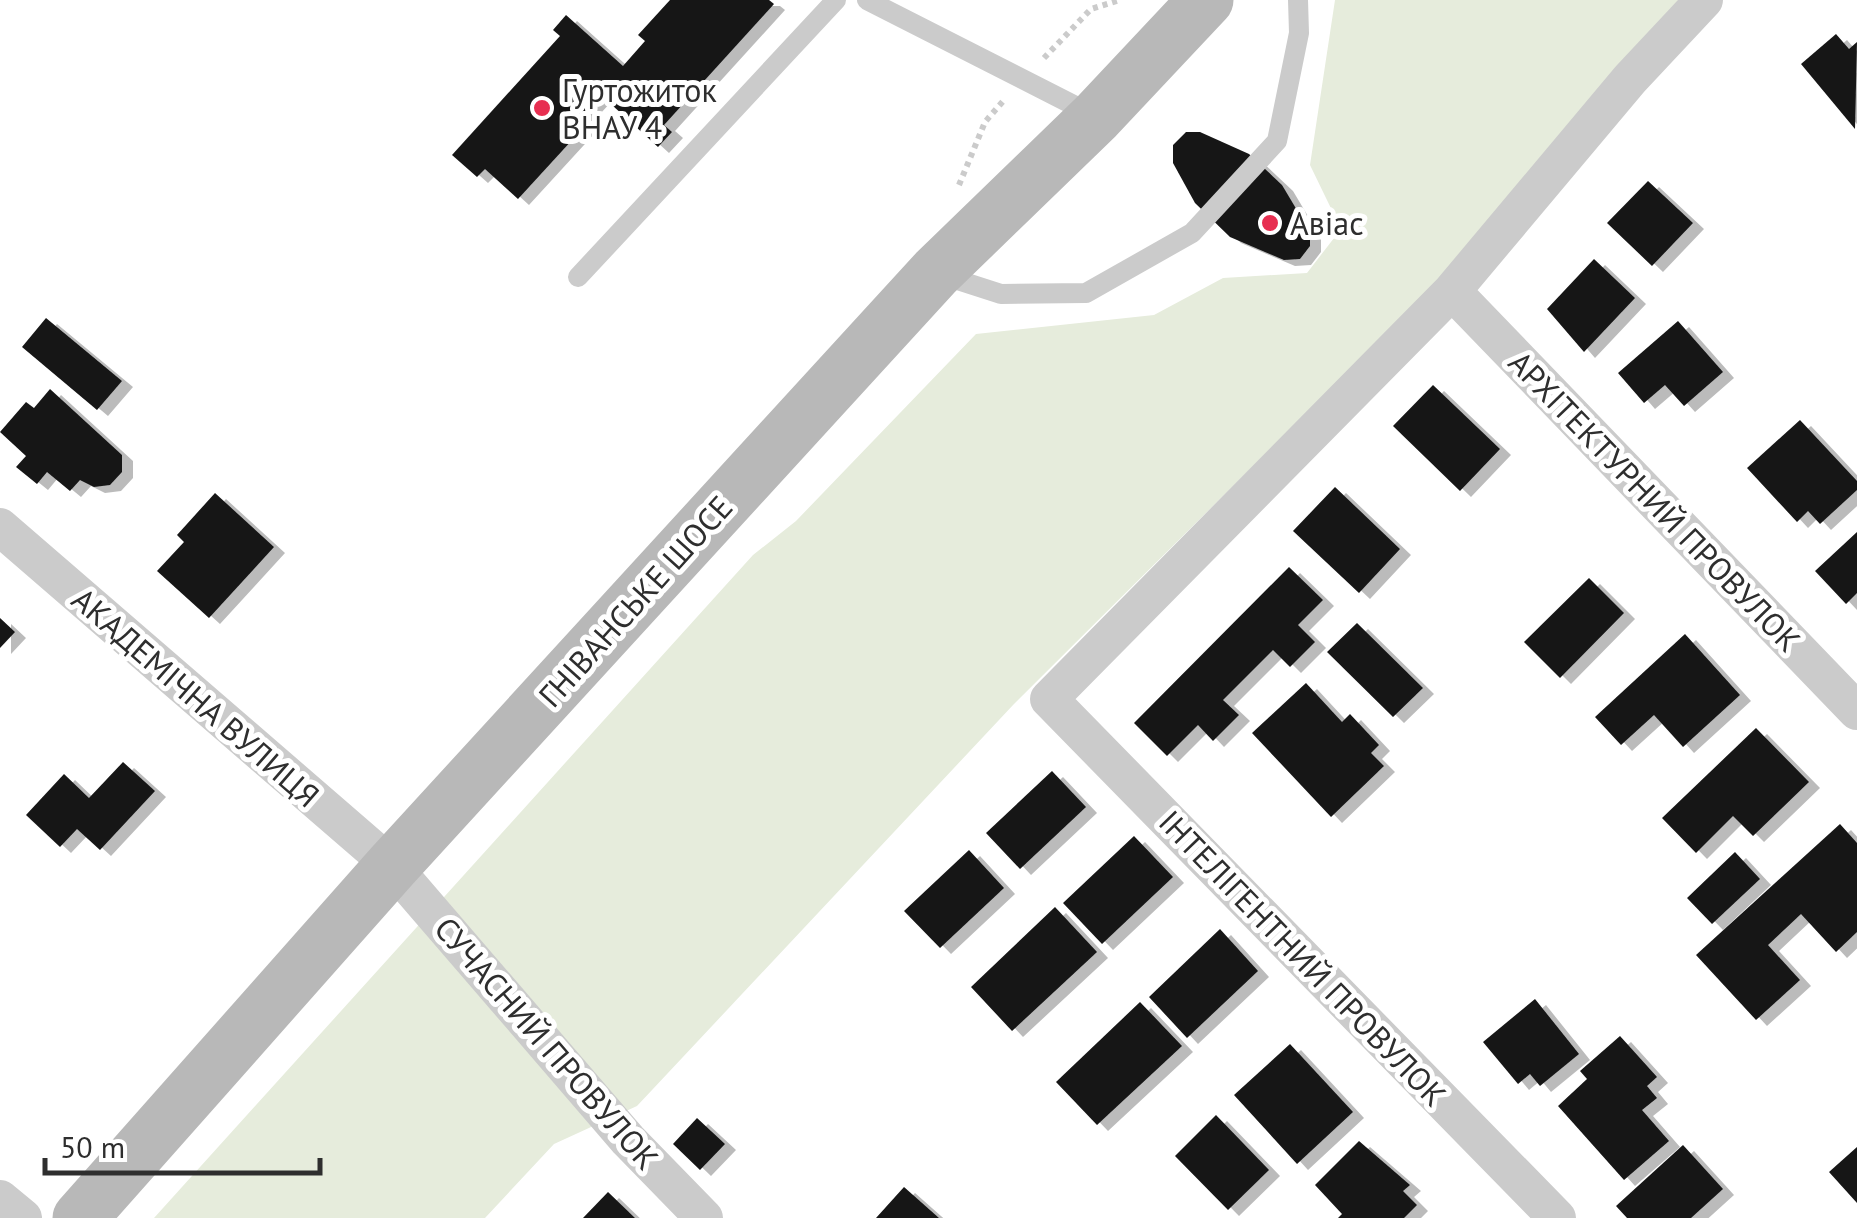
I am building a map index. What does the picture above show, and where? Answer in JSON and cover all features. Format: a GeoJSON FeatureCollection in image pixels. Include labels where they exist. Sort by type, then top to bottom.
{"type":"FeatureCollection","features":[{"type":"Feature","properties":{"kind":"main road","name":"ГНІВАНСЬКЕ ШОСЕ"},"geometry":{"type":"LineString","coordinates":[[80,1218],[392,866],[936,272],[1096,117],[1206,0]]}},
{"type":"Feature","properties":{"kind":"street"},"geometry":{"type":"LineString","coordinates":[[1452,292],[1630,78],[1704,0]]}},
{"type":"Feature","properties":{"kind":"street","name":"ІНТЕЛІГЕНТНИЙ ПРОВУЛОК"},"geometry":{"type":"LineString","coordinates":[[1452,292],[1049,699],[1557,1218]]}},
{"type":"Feature","properties":{"kind":"street","name":"АРХІТЕКТУРНИЙ ПРОВУЛОК"},"geometry":{"type":"LineString","coordinates":[[1452,292],[1857,711]]}},
{"type":"Feature","properties":{"kind":"street","name":"АКАДЕМІЧНА ВУЛИЦЯ"},"geometry":{"type":"LineString","coordinates":[[0,527],[392,866]]}},
{"type":"Feature","properties":{"kind":"street","name":"СУЧАСНИЙ ПРОВУЛОК"},"geometry":{"type":"LineString","coordinates":[[392,866],[628,1140],[704,1218]]}},
{"type":"Feature","properties":{"kind":"street"},"geometry":{"type":"LineString","coordinates":[[0,1199],[23,1218]]}},
{"type":"Feature","properties":{"kind":"lane"},"geometry":{"type":"LineString","coordinates":[[578,277],[836,0]]}},
{"type":"Feature","properties":{"kind":"lane"},"geometry":{"type":"LineString","coordinates":[[867,0],[1096,117]]}},
{"type":"Feature","properties":{"kind":"lane"},"geometry":{"type":"LineString","coordinates":[[936,272],[1001,294],[1086,293],[1192,233],[1277,140],[1299,33],[1298,0]]}},
{"type":"Feature","properties":{"kind":"green space"},"geometry":{"type":"Polygon","coordinates":[[[1335,0],[1682,0],[1441,279],[1014,704],[637,1106],[554,1144],[485,1218],[154,1218],[753,555],[796,521],[976,334],[1154,315],[1223,278],[1307,273],[1341,229],[1310,165],[1335,0]]]}},
{"type":"Feature","properties":{"kind":"building","name":"Гуртожиток ВНАУ 4"},"geometry":{"type":"Polygon","coordinates":[[[670,0],[769,0],[774,4],[664,125],[672,132],[658,147],[601,95],[577,121],[584,127],[518,199],[485,169],[477,177],[452,155],[560,36],[553,30],[566,15],[623,66],[645,41],[638,35],[670,0]]]}},
{"type":"Feature","properties":{"kind":"building"},"geometry":{"type":"Polygon","coordinates":[[[1836,34],[1849,49],[1857,42],[1855,129],[1801,64],[1836,34]]]}},
{"type":"Feature","properties":{"kind":"building"},"geometry":{"type":"Polygon","coordinates":[[[1186,132],[1200,132],[1249,154],[1282,185],[1310,232],[1310,246],[1300,259],[1284,260],[1230,237],[1195,203],[1173,163],[1173,145],[1186,132]]]}},
{"type":"Feature","properties":{"kind":"building"},"geometry":{"type":"Polygon","coordinates":[[[1648,181],[1693,223],[1652,266],[1607,223],[1648,181]]]}},
{"type":"Feature","properties":{"kind":"building"},"geometry":{"type":"Polygon","coordinates":[[[1594,259],[1635,298],[1584,352],[1547,309],[1594,259]]]}},
{"type":"Feature","properties":{"kind":"building"},"geometry":{"type":"Polygon","coordinates":[[[46,318],[122,381],[97,410],[22,347],[46,318]]]}},
{"type":"Feature","properties":{"kind":"building"},"geometry":{"type":"Polygon","coordinates":[[[1678,321],[1723,372],[1684,406],[1665,385],[1644,403],[1618,373],[1678,321]]]}},
{"type":"Feature","properties":{"kind":"building"},"geometry":{"type":"Polygon","coordinates":[[[1433,385],[1500,449],[1460,491],[1393,426],[1433,385]]]}},
{"type":"Feature","properties":{"kind":"building"},"geometry":{"type":"Polygon","coordinates":[[[50,389],[122,455],[122,472],[110,485],[94,487],[80,480],[70,491],[47,472],[37,484],[16,467],[26,456],[0,432],[26,402],[34,408],[50,389]]]}},
{"type":"Feature","properties":{"kind":"building"},"geometry":{"type":"Polygon","coordinates":[[[1800,420],[1857,481],[1857,490],[1820,524],[1808,511],[1797,522],[1747,468],[1800,420]]]}},
{"type":"Feature","properties":{"kind":"building"},"geometry":{"type":"Polygon","coordinates":[[[1335,487],[1400,549],[1359,593],[1293,531],[1335,487]]]}},
{"type":"Feature","properties":{"kind":"building"},"geometry":{"type":"Polygon","coordinates":[[[215,493],[274,547],[209,618],[157,571],[184,542],[177,535],[215,493]]]}},
{"type":"Feature","properties":{"kind":"building"},"geometry":{"type":"Polygon","coordinates":[[[1857,532],[1857,593],[1846,604],[1815,571],[1857,532]]]}},
{"type":"Feature","properties":{"kind":"building"},"geometry":{"type":"Polygon","coordinates":[[[1289,567],[1323,600],[1298,625],[1315,642],[1290,667],[1273,650],[1223,700],[1239,715],[1213,741],[1198,725],[1167,756],[1134,723],[1289,567]]]}},
{"type":"Feature","properties":{"kind":"building"},"geometry":{"type":"Polygon","coordinates":[[[1589,578],[1624,613],[1560,678],[1524,642],[1589,578]]]}},
{"type":"Feature","properties":{"kind":"building"},"geometry":{"type":"Polygon","coordinates":[[[0,618],[15,632],[0,648],[0,618]]]}},
{"type":"Feature","properties":{"kind":"building"},"geometry":{"type":"Polygon","coordinates":[[[1357,623],[1423,688],[1393,717],[1327,652],[1357,623]]]}},
{"type":"Feature","properties":{"kind":"building"},"geometry":{"type":"Polygon","coordinates":[[[1685,634],[1740,695],[1683,747],[1654,715],[1621,745],[1595,717],[1685,634]]]}},
{"type":"Feature","properties":{"kind":"building"},"geometry":{"type":"Polygon","coordinates":[[[1306,683],[1342,722],[1350,714],[1379,745],[1371,753],[1384,766],[1331,817],[1252,733],[1306,683]]]}},
{"type":"Feature","properties":{"kind":"building"},"geometry":{"type":"Polygon","coordinates":[[[1756,728],[1809,782],[1753,836],[1733,816],[1696,853],[1662,818],[1756,728]]]}},
{"type":"Feature","properties":{"kind":"building"},"geometry":{"type":"Polygon","coordinates":[[[123,762],[155,791],[100,850],[77,829],[60,847],[26,815],[64,774],[89,798],[123,762]]]}},
{"type":"Feature","properties":{"kind":"building"},"geometry":{"type":"Polygon","coordinates":[[[1052,771],[1086,807],[1020,869],[986,833],[1052,771]]]}},
{"type":"Feature","properties":{"kind":"building"},"geometry":{"type":"Polygon","coordinates":[[[1840,824],[1857,843],[1857,932],[1836,952],[1801,914],[1768,945],[1800,980],[1756,1020],[1696,955],[1840,824]]]}},
{"type":"Feature","properties":{"kind":"building"},"geometry":{"type":"Polygon","coordinates":[[[1134,836],[1173,877],[1102,944],[1063,903],[1134,836]]]}},
{"type":"Feature","properties":{"kind":"building"},"geometry":{"type":"Polygon","coordinates":[[[969,850],[1004,888],[940,948],[904,911],[969,850]]]}},
{"type":"Feature","properties":{"kind":"building"},"geometry":{"type":"Polygon","coordinates":[[[1735,852],[1760,879],[1712,924],[1687,898],[1735,852]]]}},
{"type":"Feature","properties":{"kind":"building"},"geometry":{"type":"Polygon","coordinates":[[[1055,907],[1097,952],[1012,1031],[971,987],[1055,907]]]}},
{"type":"Feature","properties":{"kind":"building"},"geometry":{"type":"Polygon","coordinates":[[[1220,929],[1258,971],[1187,1038],[1149,997],[1220,929]]]}},
{"type":"Feature","properties":{"kind":"building"},"geometry":{"type":"Polygon","coordinates":[[[1535,999],[1579,1054],[1540,1086],[1530,1074],[1518,1084],[1483,1042],[1535,999]]]}},
{"type":"Feature","properties":{"kind":"building"},"geometry":{"type":"Polygon","coordinates":[[[1140,1002],[1182,1046],[1097,1125],[1056,1082],[1140,1002]]]}},
{"type":"Feature","properties":{"kind":"building"},"geometry":{"type":"Polygon","coordinates":[[[1620,1036],[1657,1077],[1647,1086],[1657,1098],[1642,1110],[1669,1141],[1624,1180],[1558,1106],[1587,1079],[1580,1071],[1620,1036]]]}},
{"type":"Feature","properties":{"kind":"building"},"geometry":{"type":"Polygon","coordinates":[[[1290,1044],[1353,1112],[1297,1164],[1234,1095],[1290,1044]]]}},
{"type":"Feature","properties":{"kind":"building"},"geometry":{"type":"Polygon","coordinates":[[[1216,1115],[1269,1170],[1228,1210],[1175,1156],[1216,1115]]]}},
{"type":"Feature","properties":{"kind":"building"},"geometry":{"type":"Polygon","coordinates":[[[697,1118],[725,1144],[700,1170],[673,1144],[697,1118]]]}},
{"type":"Feature","properties":{"kind":"building"},"geometry":{"type":"Polygon","coordinates":[[[1359,1141],[1410,1185],[1403,1191],[1417,1205],[1404,1218],[1338,1218],[1342,1214],[1315,1185],[1359,1141]]]}},
{"type":"Feature","properties":{"kind":"building"},"geometry":{"type":"Polygon","coordinates":[[[1683,1145],[1723,1189],[1691,1218],[1627,1218],[1616,1206],[1683,1145]]]}},
{"type":"Feature","properties":{"kind":"building"},"geometry":{"type":"Polygon","coordinates":[[[1857,1147],[1857,1203],[1829,1172],[1857,1147]]]}},
{"type":"Feature","properties":{"kind":"building"},"geometry":{"type":"Polygon","coordinates":[[[904,1187],[939,1218],[876,1218],[904,1187]]]}},
{"type":"Feature","properties":{"kind":"building"},"geometry":{"type":"Polygon","coordinates":[[[608,1192],[635,1218],[583,1218],[608,1192]]]}},
{"type":"Feature","properties":{"kind":"place","name":"Гуртожиток ВНАУ 4"},"geometry":{"type":"Point","coordinates":[542,108]}},
{"type":"Feature","properties":{"kind":"place","name":"Авіас"},"geometry":{"type":"Point","coordinates":[1270,223]}}]}
